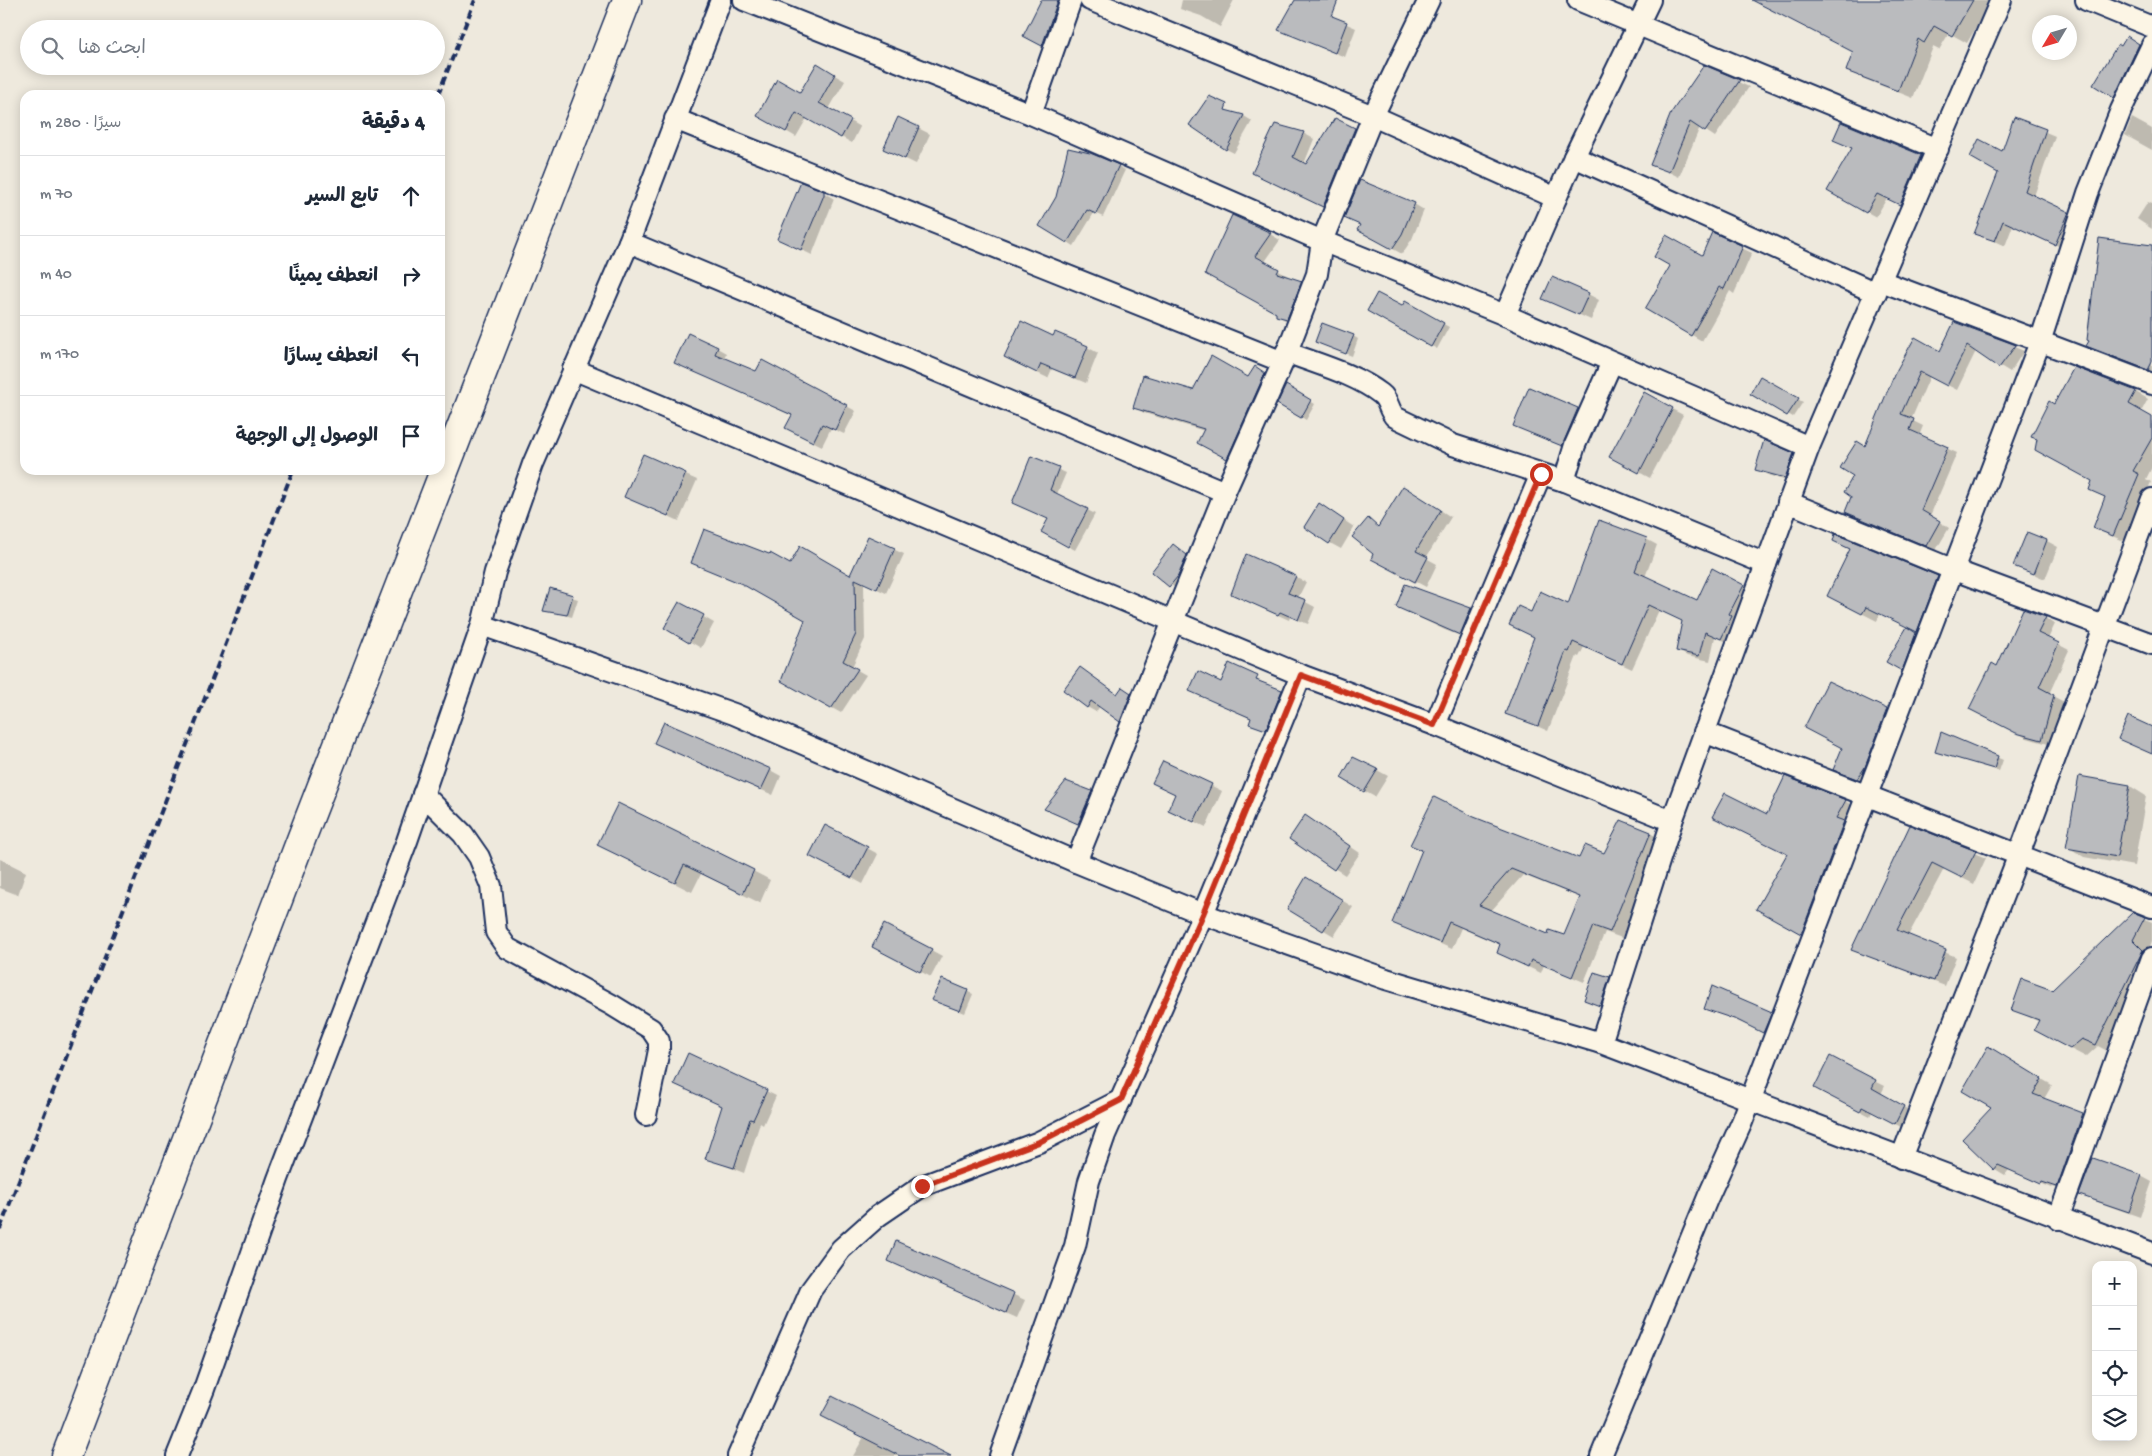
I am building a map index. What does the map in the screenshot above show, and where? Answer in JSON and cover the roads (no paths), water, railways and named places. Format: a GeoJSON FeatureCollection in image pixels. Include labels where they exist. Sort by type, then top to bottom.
{"type":"FeatureCollection","features":[{"type":"Feature","properties":{"kind":"street"},"geometry":{"type":"LineString","coordinates":[[445,469],[627,0]]}},
{"type":"Feature","properties":{"kind":"street"},"geometry":{"type":"LineString","coordinates":[[177,1456],[204,1389],[278,1179],[424,794],[482,626],[496,572],[533,464],[629,242],[721,0]]}},
{"type":"Feature","properties":{"kind":"street"},"geometry":{"type":"LineString","coordinates":[[744,0],[1031,114],[1322,241],[1504,315],[1809,447]]}},
{"type":"Feature","properties":{"kind":"street"},"geometry":{"type":"LineString","coordinates":[[1031,114],[1071,0]]}},
{"type":"Feature","properties":{"kind":"street"},"geometry":{"type":"LineString","coordinates":[[1090,0],[1372,116],[1556,198]]}},
{"type":"Feature","properties":{"kind":"street"},"geometry":{"type":"LineString","coordinates":[[1076,862],[1225,492],[1285,357],[1317,274],[1322,241],[1372,116],[1429,0]]}},
{"type":"Feature","properties":{"kind":"street"},"geometry":{"type":"LineString","coordinates":[[1578,0],[1640,24],[1938,149]]}},
{"type":"Feature","properties":{"kind":"street"},"geometry":{"type":"LineString","coordinates":[[1504,315],[1574,157],[1650,0]]}},
{"type":"Feature","properties":{"kind":"street"},"geometry":{"type":"LineString","coordinates":[[1601,1043],[1672,821],[1809,447],[2001,0]]}},
{"type":"Feature","properties":{"kind":"street"},"geometry":{"type":"LineString","coordinates":[[2086,0],[2152,26]]}},
{"type":"Feature","properties":{"kind":"street"},"geometry":{"type":"LineString","coordinates":[[1601,1456],[1708,1197],[1751,1099],[2040,342],[2088,193],[2121,110],[2152,45]]}},
{"type":"Feature","properties":{"kind":"street"},"geometry":{"type":"LineString","coordinates":[[675,119],[1285,357],[1357,380],[1382,395],[1389,411],[1402,422],[1453,445],[1564,482],[1766,564]]}},
{"type":"Feature","properties":{"kind":"street"},"geometry":{"type":"LineString","coordinates":[[1574,157],[1879,287],[2040,342],[2152,384]]}},
{"type":"Feature","properties":{"kind":"street"},"geometry":{"type":"LineString","coordinates":[[629,242],[1225,492]]}},
{"type":"Feature","properties":{"kind":"street"},"geometry":{"type":"LineString","coordinates":[[1564,482],[1574,445],[1612,362]]}},
{"type":"Feature","properties":{"kind":"street"},"geometry":{"type":"LineString","coordinates":[[573,369],[1172,622],[1301,675],[1434,725],[1672,821]]}},
{"type":"Feature","properties":{"kind":"street"},"geometry":{"type":"LineString","coordinates":[[1434,725],[1541,474]]}},
{"type":"Feature","properties":{"kind":"street"},"geometry":{"type":"LineString","coordinates":[[66,1456],[443,475]]}},
{"type":"Feature","properties":{"kind":"street"},"geometry":{"type":"LineString","coordinates":[[1901,1158],[2018,857],[2152,499]]}},
{"type":"Feature","properties":{"kind":"street"},"geometry":{"type":"LineString","coordinates":[[1788,502],[1954,570],[2152,644]]}},
{"type":"Feature","properties":{"kind":"street"},"geometry":{"type":"LineString","coordinates":[[482,626],[734,714],[1076,862],[1203,914],[1386,979],[1601,1043],[2152,1253]]}},
{"type":"Feature","properties":{"kind":"street"},"geometry":{"type":"LineString","coordinates":[[1000,1456],[1069,1263],[1089,1181],[1105,1135],[1203,914],[1301,675]]}},
{"type":"Feature","properties":{"kind":"street"},"geometry":{"type":"LineString","coordinates":[[1704,732],[2018,857],[2152,907]]}},
{"type":"Feature","properties":{"kind":"street"},"geometry":{"type":"LineString","coordinates":[[424,794],[463,834],[479,857],[491,886],[496,932],[507,948],[612,1005],[651,1028],[656,1034],[659,1050],[646,1115]]}},
{"type":"Feature","properties":{"kind":"street"},"geometry":{"type":"LineString","coordinates":[[2058,1218],[2152,958]]}},
{"type":"Feature","properties":{"kind":"street"},"geometry":{"type":"LineString","coordinates":[[738,1456],[811,1290],[841,1249],[878,1216],[922,1186],[1039,1142],[1121,1100]]}},
{"type":"Feature","properties":{"kind":"railway"},"geometry":{"type":"LineString","coordinates":[[440,90],[475,0]]}},
{"type":"Feature","properties":{"kind":"railway"},"geometry":{"type":"LineString","coordinates":[[0,1229],[291,475]]}}]}
